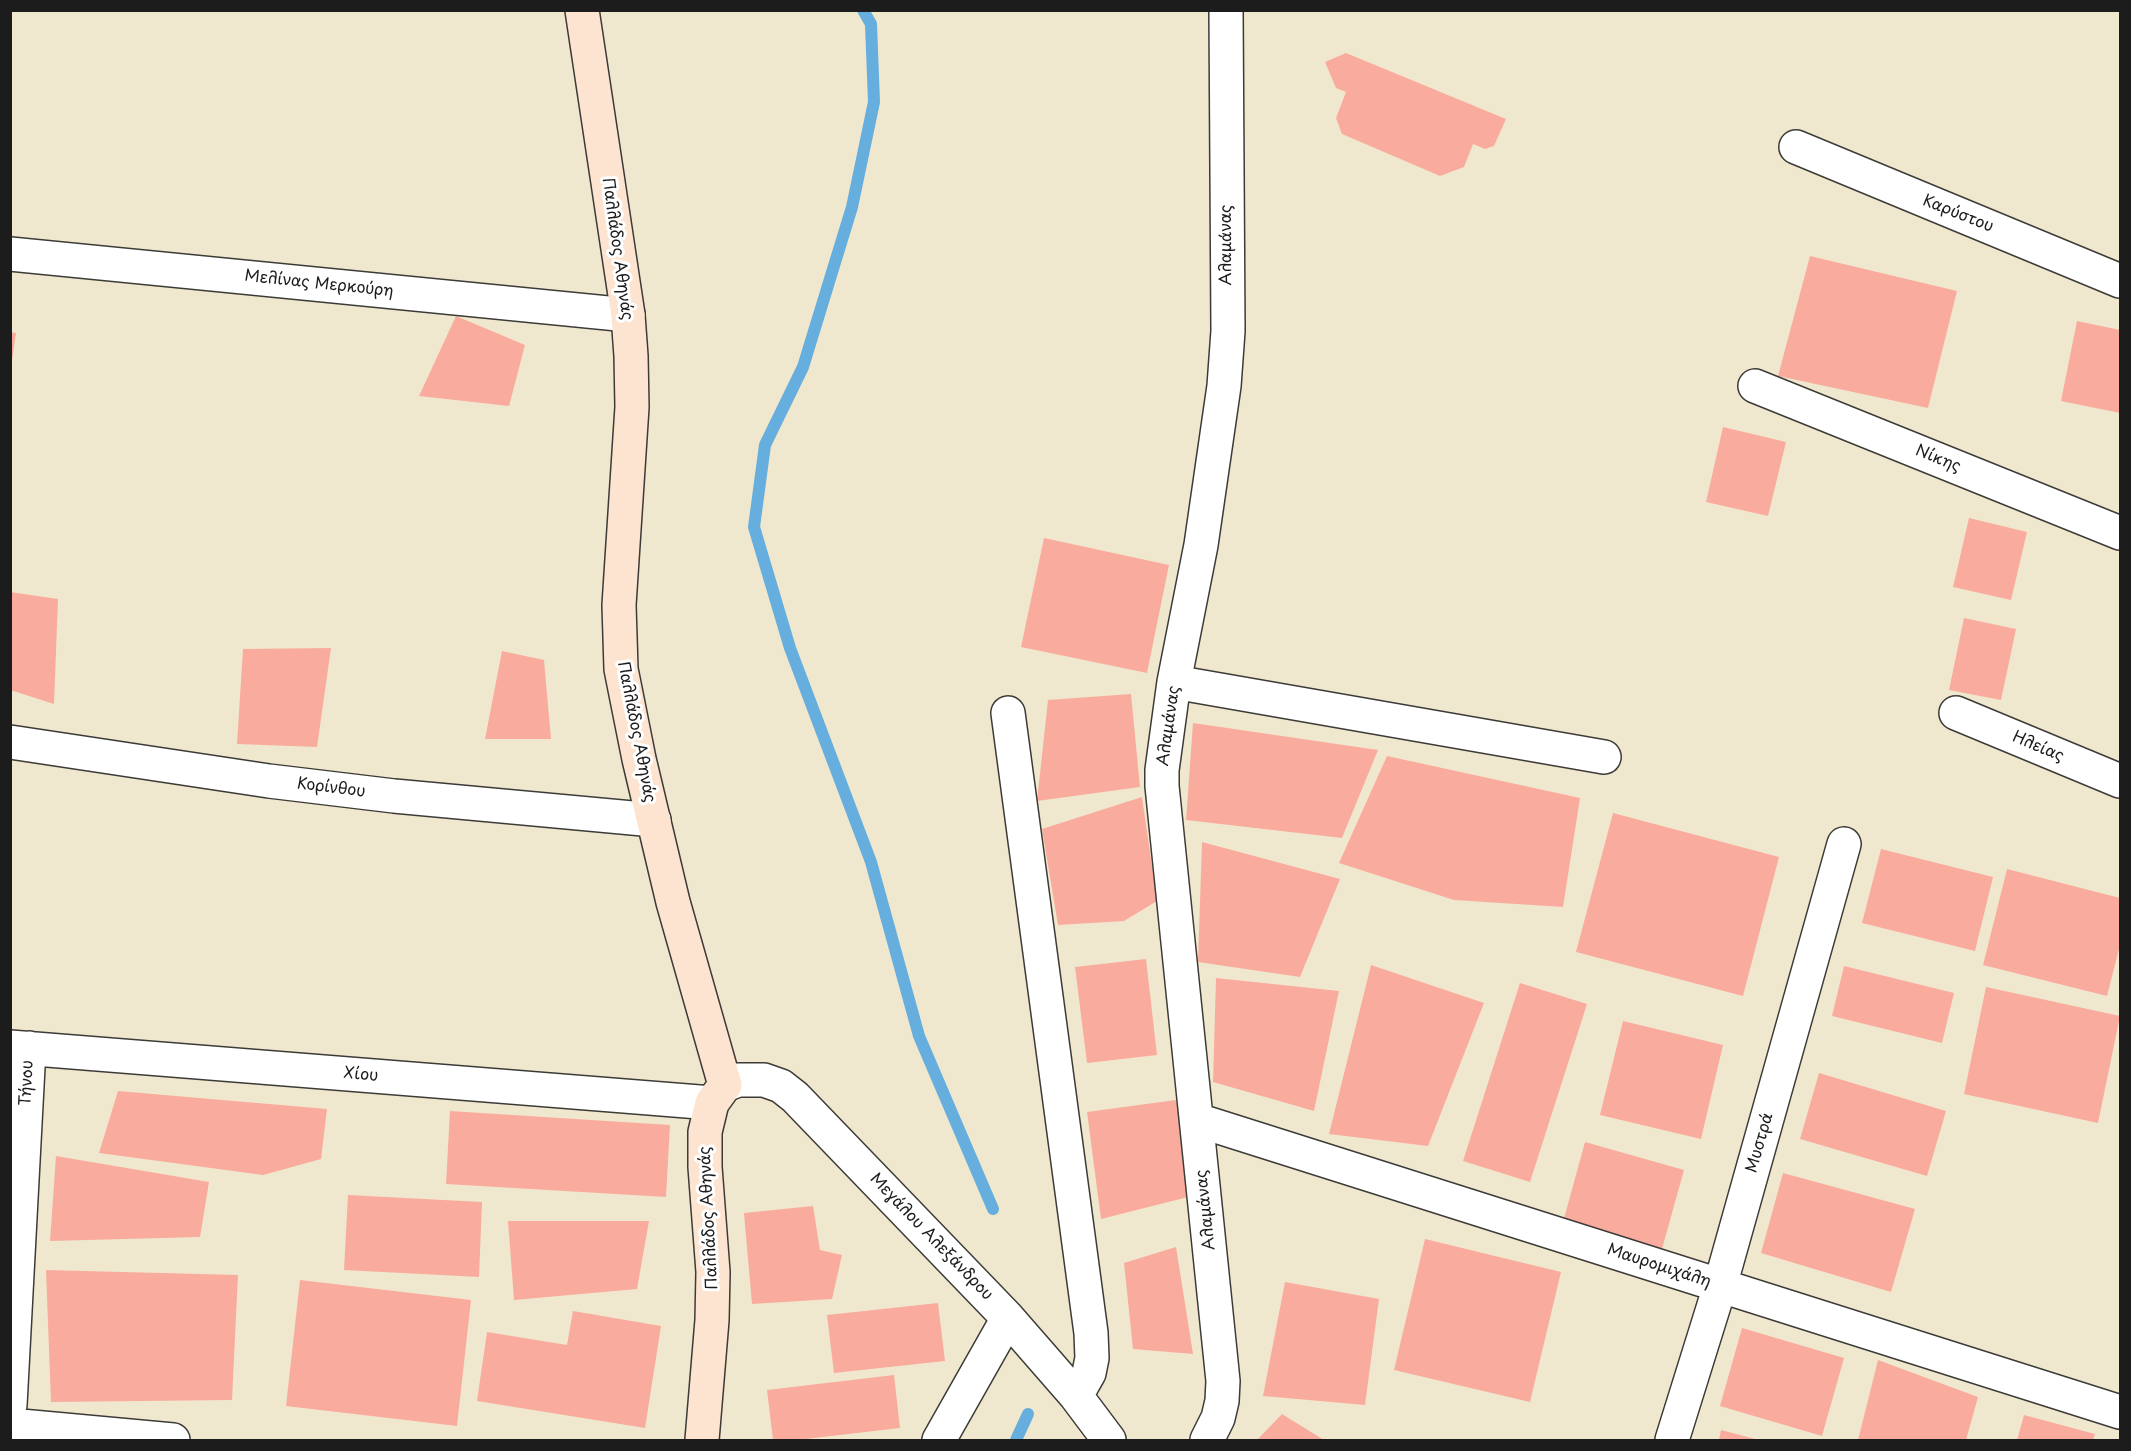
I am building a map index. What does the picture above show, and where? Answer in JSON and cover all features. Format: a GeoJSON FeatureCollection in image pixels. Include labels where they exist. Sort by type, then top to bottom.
{"type":"FeatureCollection","features":[{"type":"Feature","properties":{"kind":"street","name":"Παλλάδος Αθηνάς"},"geometry":{"type":"LineString","coordinates":[[582,10],[628,315],[631,356],[632,407],[619,605],[621,669],[639,759],[719,1094],[705,1132],[704,1148],[713,1272],[712,1320],[702,1440]]}},
{"type":"Feature","properties":{"kind":"street","name":"Αλαμάνας"},"geometry":{"type":"LineString","coordinates":[[1207,1440],[1218,1418],[1223,1381],[1162,786],[1163,753],[1174,682],[1200,545],[1218,431],[1228,331],[1226,10]]}},
{"type":"Feature","properties":{"kind":"street","name":"Καρύστου"},"geometry":{"type":"LineString","coordinates":[[1796,147],[2121,281]]}},
{"type":"Feature","properties":{"kind":"street","name":"Μελίνας Μερκούρη"},"geometry":{"type":"LineString","coordinates":[[10,254],[628,315]]}},
{"type":"Feature","properties":{"kind":"street","name":"Νίκης"},"geometry":{"type":"LineString","coordinates":[[1755,386],[2121,533]]}},
{"type":"Feature","properties":{"kind":"street"},"geometry":{"type":"LineString","coordinates":[[1174,682],[1604,758]]}},
{"type":"Feature","properties":{"kind":"street"},"geometry":{"type":"LineString","coordinates":[[1008,713],[1091,1333],[1092,1358],[1089,1373],[1076,1396]]}},
{"type":"Feature","properties":{"kind":"street","name":"Ηλείας"},"geometry":{"type":"LineString","coordinates":[[1956,713],[2121,781]]}},
{"type":"Feature","properties":{"kind":"street","name":"Κορίνθου"},"geometry":{"type":"LineString","coordinates":[[10,742],[394,796],[654,820]]}},
{"type":"Feature","properties":{"kind":"street","name":"Μυστρά"},"geometry":{"type":"LineString","coordinates":[[1672,1440],[1720,1286],[1844,844]]}},
{"type":"Feature","properties":{"kind":"street","name":"Χίου"},"geometry":{"type":"LineString","coordinates":[[20,1047],[719,1094]]}},
{"type":"Feature","properties":{"kind":"street","name":"Τήνου"},"geometry":{"type":"LineString","coordinates":[[10,1405],[20,1047]]}},
{"type":"Feature","properties":{"kind":"street","name":"Μεγάλου Αλεξάνδρου"},"geometry":{"type":"LineString","coordinates":[[719,1094],[738,1080],[764,1080],[781,1086],[795,1097],[1008,1318],[1076,1396],[1109,1440]]}},
{"type":"Feature","properties":{"kind":"street","name":"Μαυρομιχάλη"},"geometry":{"type":"LineString","coordinates":[[1197,1120],[2121,1412]]}},
{"type":"Feature","properties":{"kind":"street"},"geometry":{"type":"LineString","coordinates":[[939,1440],[1008,1318]]}},
{"type":"Feature","properties":{"kind":"street"},"geometry":{"type":"LineString","coordinates":[[10,1425],[173,1440]]}},
{"type":"Feature","properties":{"kind":"building"},"geometry":{"type":"Polygon","coordinates":[[[1346,53],[1506,119],[1494,146],[1485,149],[1473,144],[1464,167],[1440,176],[1342,134],[1336,118],[1346,92],[1336,88],[1325,62],[1346,53]]]}},
{"type":"Feature","properties":{"kind":"building"},"geometry":{"type":"Polygon","coordinates":[[[1810,256],[1957,291],[1928,408],[1778,376],[1810,256]]]}},
{"type":"Feature","properties":{"kind":"building"},"geometry":{"type":"Polygon","coordinates":[[[456,316],[525,345],[509,406],[419,396],[456,316]]]}},
{"type":"Feature","properties":{"kind":"building"},"geometry":{"type":"Polygon","coordinates":[[[2077,321],[2120,330],[2120,413],[2061,401],[2077,321]]]}},
{"type":"Feature","properties":{"kind":"building"},"geometry":{"type":"Polygon","coordinates":[[[10,332],[16,333],[12,360],[10,360],[10,332]]]}},
{"type":"Feature","properties":{"kind":"building"},"geometry":{"type":"Polygon","coordinates":[[[1723,427],[1786,442],[1768,516],[1706,502],[1723,427]]]}},
{"type":"Feature","properties":{"kind":"building"},"geometry":{"type":"Polygon","coordinates":[[[1969,518],[2027,532],[2011,600],[1953,587],[1969,518]]]}},
{"type":"Feature","properties":{"kind":"building"},"geometry":{"type":"Polygon","coordinates":[[[1044,538],[1169,565],[1147,673],[1021,647],[1044,538]]]}},
{"type":"Feature","properties":{"kind":"building"},"geometry":{"type":"Polygon","coordinates":[[[10,592],[58,599],[54,704],[10,690],[10,592]]]}},
{"type":"Feature","properties":{"kind":"building"},"geometry":{"type":"Polygon","coordinates":[[[1964,618],[2016,629],[2001,700],[1949,690],[1964,618]]]}},
{"type":"Feature","properties":{"kind":"building"},"geometry":{"type":"Polygon","coordinates":[[[331,648],[317,747],[237,744],[243,649],[331,648]]]}},
{"type":"Feature","properties":{"kind":"building"},"geometry":{"type":"Polygon","coordinates":[[[502,651],[544,660],[551,739],[485,739],[502,651]]]}},
{"type":"Feature","properties":{"kind":"building"},"geometry":{"type":"Polygon","coordinates":[[[1131,694],[1140,787],[1037,801],[1048,700],[1131,694]]]}},
{"type":"Feature","properties":{"kind":"building"},"geometry":{"type":"Polygon","coordinates":[[[1193,723],[1378,750],[1342,838],[1186,820],[1193,723]]]}},
{"type":"Feature","properties":{"kind":"building"},"geometry":{"type":"Polygon","coordinates":[[[1387,756],[1580,798],[1563,907],[1454,900],[1339,863],[1387,756]]]}},
{"type":"Feature","properties":{"kind":"building"},"geometry":{"type":"Polygon","coordinates":[[[1142,797],[1157,901],[1124,921],[1058,925],[1042,829],[1142,797]]]}},
{"type":"Feature","properties":{"kind":"building"},"geometry":{"type":"Polygon","coordinates":[[[1613,813],[1779,857],[1743,996],[1576,952],[1613,813]]]}},
{"type":"Feature","properties":{"kind":"building"},"geometry":{"type":"Polygon","coordinates":[[[1202,842],[1340,879],[1300,977],[1198,962],[1202,842]]]}},
{"type":"Feature","properties":{"kind":"building"},"geometry":{"type":"Polygon","coordinates":[[[1881,849],[1993,877],[1975,951],[1862,923],[1881,849]]]}},
{"type":"Feature","properties":{"kind":"building"},"geometry":{"type":"Polygon","coordinates":[[[2007,869],[2120,898],[2120,945],[2107,996],[1983,965],[2007,869]]]}},
{"type":"Feature","properties":{"kind":"building"},"geometry":{"type":"Polygon","coordinates":[[[1146,959],[1157,1055],[1087,1063],[1075,967],[1146,959]]]}},
{"type":"Feature","properties":{"kind":"building"},"geometry":{"type":"Polygon","coordinates":[[[1371,965],[1484,1003],[1428,1146],[1329,1134],[1371,965]]]}},
{"type":"Feature","properties":{"kind":"building"},"geometry":{"type":"Polygon","coordinates":[[[1844,966],[1954,993],[1942,1043],[1832,1016],[1844,966]]]}},
{"type":"Feature","properties":{"kind":"building"},"geometry":{"type":"Polygon","coordinates":[[[1216,978],[1339,991],[1314,1111],[1213,1082],[1216,978]]]}},
{"type":"Feature","properties":{"kind":"building"},"geometry":{"type":"Polygon","coordinates":[[[1520,983],[1587,1004],[1530,1182],[1463,1161],[1520,983]]]}},
{"type":"Feature","properties":{"kind":"building"},"geometry":{"type":"Polygon","coordinates":[[[1986,987],[2120,1016],[2098,1123],[1964,1094],[1986,987]]]}},
{"type":"Feature","properties":{"kind":"building"},"geometry":{"type":"Polygon","coordinates":[[[1623,1021],[1723,1045],[1701,1139],[1600,1115],[1623,1021]]]}},
{"type":"Feature","properties":{"kind":"building"},"geometry":{"type":"Polygon","coordinates":[[[1819,1073],[1946,1111],[1927,1176],[1800,1139],[1819,1073]]]}},
{"type":"Feature","properties":{"kind":"building"},"geometry":{"type":"Polygon","coordinates":[[[118,1091],[327,1109],[321,1159],[263,1175],[99,1153],[118,1091]]]}},
{"type":"Feature","properties":{"kind":"building"},"geometry":{"type":"Polygon","coordinates":[[[1176,1100],[1196,1195],[1101,1219],[1087,1112],[1176,1100]]]}},
{"type":"Feature","properties":{"kind":"building"},"geometry":{"type":"Polygon","coordinates":[[[450,1111],[670,1125],[666,1197],[446,1184],[450,1111]]]}},
{"type":"Feature","properties":{"kind":"building"},"geometry":{"type":"Polygon","coordinates":[[[1585,1142],[1684,1170],[1662,1249],[1563,1222],[1585,1142]]]}},
{"type":"Feature","properties":{"kind":"building"},"geometry":{"type":"Polygon","coordinates":[[[56,1156],[209,1182],[200,1237],[50,1241],[56,1156]]]}},
{"type":"Feature","properties":{"kind":"building"},"geometry":{"type":"Polygon","coordinates":[[[1783,1173],[1915,1209],[1891,1292],[1761,1253],[1783,1173]]]}},
{"type":"Feature","properties":{"kind":"building"},"geometry":{"type":"Polygon","coordinates":[[[348,1195],[482,1202],[479,1277],[344,1270],[348,1195]]]}},
{"type":"Feature","properties":{"kind":"building"},"geometry":{"type":"Polygon","coordinates":[[[813,1206],[820,1250],[842,1255],[832,1299],[752,1304],[744,1213],[813,1206]]]}},
{"type":"Feature","properties":{"kind":"building"},"geometry":{"type":"Polygon","coordinates":[[[508,1221],[649,1221],[637,1289],[514,1300],[508,1221]]]}},
{"type":"Feature","properties":{"kind":"building"},"geometry":{"type":"Polygon","coordinates":[[[1425,1239],[1561,1272],[1530,1402],[1394,1370],[1425,1239]]]}},
{"type":"Feature","properties":{"kind":"building"},"geometry":{"type":"Polygon","coordinates":[[[1176,1247],[1193,1354],[1133,1349],[1124,1263],[1176,1247]]]}},
{"type":"Feature","properties":{"kind":"building"},"geometry":{"type":"Polygon","coordinates":[[[46,1270],[238,1275],[232,1400],[51,1402],[46,1270]]]}},
{"type":"Feature","properties":{"kind":"building"},"geometry":{"type":"Polygon","coordinates":[[[300,1280],[471,1300],[457,1426],[286,1406],[300,1280]]]}},
{"type":"Feature","properties":{"kind":"building"},"geometry":{"type":"Polygon","coordinates":[[[1285,1282],[1379,1299],[1365,1405],[1263,1396],[1285,1282]]]}},
{"type":"Feature","properties":{"kind":"building"},"geometry":{"type":"Polygon","coordinates":[[[938,1303],[945,1361],[834,1373],[827,1315],[938,1303]]]}},
{"type":"Feature","properties":{"kind":"building"},"geometry":{"type":"Polygon","coordinates":[[[573,1311],[661,1326],[645,1428],[477,1401],[487,1332],[567,1345],[573,1311]]]}},
{"type":"Feature","properties":{"kind":"building"},"geometry":{"type":"Polygon","coordinates":[[[1742,1328],[1844,1358],[1822,1436],[1720,1406],[1742,1328]]]}},
{"type":"Feature","properties":{"kind":"building"},"geometry":{"type":"Polygon","coordinates":[[[1878,1360],[1978,1397],[1966,1440],[1858,1440],[1878,1360]]]}},
{"type":"Feature","properties":{"kind":"building"},"geometry":{"type":"Polygon","coordinates":[[[894,1375],[900,1428],[797,1440],[773,1440],[767,1390],[894,1375]]]}},
{"type":"Feature","properties":{"kind":"building"},"geometry":{"type":"Polygon","coordinates":[[[1282,1414],[1324,1440],[1257,1440],[1282,1414]]]}},
{"type":"Feature","properties":{"kind":"building"},"geometry":{"type":"Polygon","coordinates":[[[2024,1415],[2095,1434],[2093,1440],[2017,1440],[2024,1415]]]}},
{"type":"Feature","properties":{"kind":"building"},"geometry":{"type":"Polygon","coordinates":[[[1721,1430],[1759,1440],[1719,1440],[1721,1430]]]}},
{"type":"Feature","properties":{"kind":"waterway"},"geometry":{"type":"LineString","coordinates":[[863,10],[871,24],[874,102],[852,207],[803,367],[765,445],[754,527],[790,648],[871,862],[919,1036],[993,1209]]}},
{"type":"Feature","properties":{"kind":"waterway"},"geometry":{"type":"LineString","coordinates":[[1016,1440],[1028,1414]]}}]}
